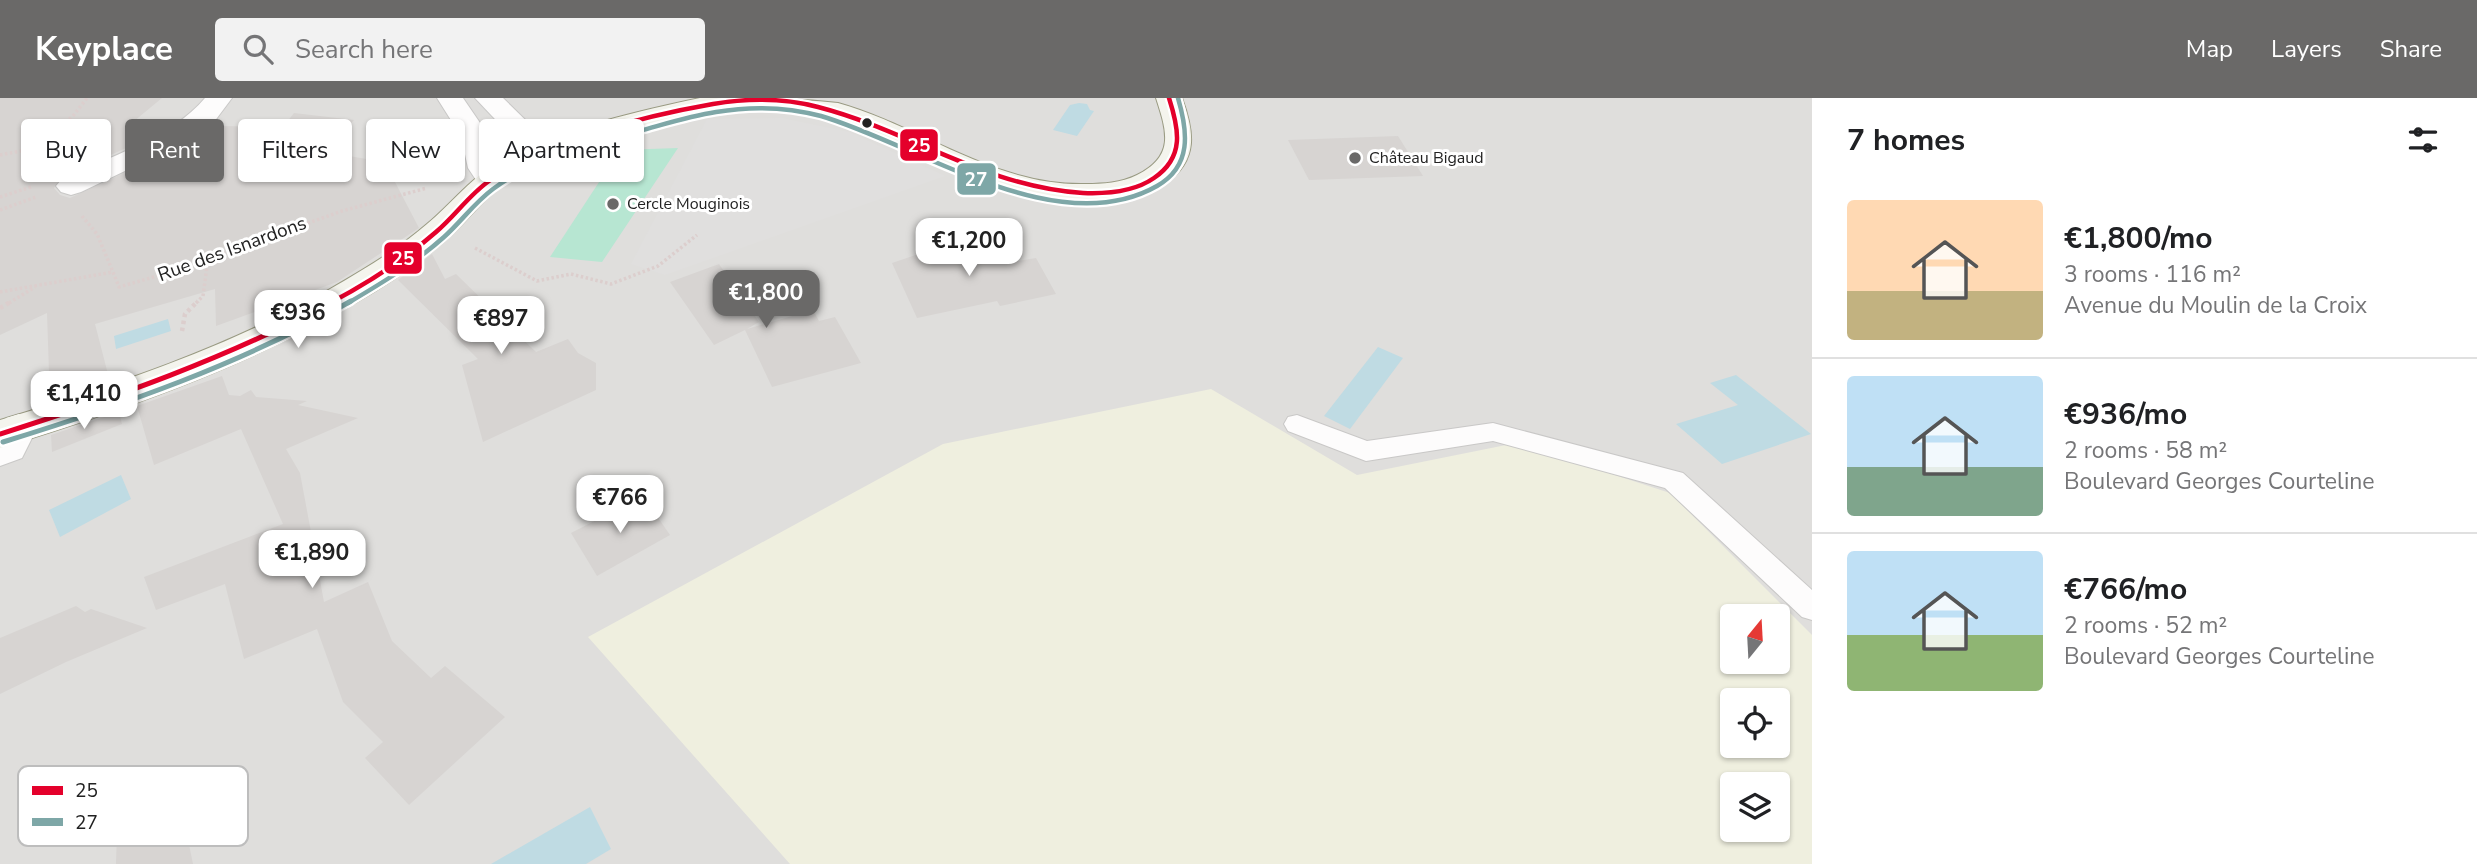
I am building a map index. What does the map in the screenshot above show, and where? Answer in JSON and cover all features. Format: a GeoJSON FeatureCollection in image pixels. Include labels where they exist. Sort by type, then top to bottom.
{"type":"FeatureCollection","features":[{"type":"Feature","properties":{"kind":"street"},"geometry":{"type":"LineString","coordinates":[[172,119],[184,98]]}},
{"type":"Feature","properties":{"kind":"street"},"geometry":{"type":"LineString","coordinates":[[202,119],[219,98]]}},
{"type":"Feature","properties":{"kind":"street"},"geometry":{"type":"LineString","coordinates":[[450,98],[475,136],[482,168],[480,189]]}},
{"type":"Feature","properties":{"kind":"street"},"geometry":{"type":"LineString","coordinates":[[488,98],[509,119]]}},
{"type":"Feature","properties":{"kind":"street"},"geometry":{"type":"LineString","coordinates":[[644,121],[716,103],[765,100],[827,109],[881,129],[989,178],[1030,190],[1077,195],[1117,191],[1149,182],[1167,170],[1177,154],[1182,135],[1169,98]]}},
{"type":"Feature","properties":{"kind":"street"},"geometry":{"type":"LineString","coordinates":[[72,197],[125,165]]}},
{"type":"Feature","properties":{"kind":"street"},"geometry":{"type":"LineString","coordinates":[[6,438],[257,341],[337,299],[393,265],[440,229],[480,189],[491,182]]}},
{"type":"Feature","properties":{"kind":"lane"},"geometry":{"type":"LineString","coordinates":[[1297,424],[1366,450],[1493,432],[1674,480],[1812,608]]}},
{"type":"Feature","properties":{"kind":"path"},"geometry":{"type":"LineString","coordinates":[[0,155],[31,149],[73,116],[87,98]]}},
{"type":"Feature","properties":{"kind":"path","name":"Rue des Isnardons"},"geometry":{"type":"LineString","coordinates":[[113,272],[119,287],[208,259],[342,211],[439,185],[480,189]]}},
{"type":"Feature","properties":{"kind":"path"},"geometry":{"type":"LineString","coordinates":[[480,189],[459,239],[510,269],[537,281],[571,274],[611,284],[659,266],[697,235]]}},
{"type":"Feature","properties":{"kind":"path"},"geometry":{"type":"LineString","coordinates":[[0,292],[113,272],[97,234],[72,197]]}},
{"type":"Feature","properties":{"kind":"path"},"geometry":{"type":"LineString","coordinates":[[176,374],[185,313],[203,296],[208,259]]}},
{"type":"Feature","properties":{"kind":"path"},"geometry":{"type":"LineString","coordinates":[[0,308],[38,285]]}},
{"type":"Feature","properties":{"kind":"shaded area"},"geometry":{"type":"Polygon","coordinates":[[[0,98],[1812,98],[1812,864],[0,864],[0,98]]]}},
{"type":"Feature","properties":{"kind":"shaded area"},"geometry":{"type":"Polygon","coordinates":[[[782,118],[849,132],[945,176],[665,275],[631,264],[707,119],[782,118]]]}},
{"type":"Feature","properties":{"kind":"green space","name":"Cercle Mouginois"},"geometry":{"type":"Polygon","coordinates":[[[678,148],[602,262],[550,257],[599,182],[644,182],[644,149],[678,148]]]}},
{"type":"Feature","properties":{"kind":"green space"},"geometry":{"type":"Polygon","coordinates":[[[1211,389],[1357,475],[1516,443],[1670,493],[1781,604],[1720,604],[1720,674],[1790,674],[1790,613],[1812,635],[1812,864],[790,864],[588,637],[943,444],[1211,389]]]}},
{"type":"Feature","properties":{"kind":"water"},"geometry":{"type":"Polygon","coordinates":[[[1087,104],[1090,110],[1094,111],[1077,136],[1053,130],[1070,105],[1087,104]]]}},
{"type":"Feature","properties":{"kind":"water"},"geometry":{"type":"Polygon","coordinates":[[[168,319],[171,331],[116,349],[114,336],[168,319]]]}},
{"type":"Feature","properties":{"kind":"water"},"geometry":{"type":"Polygon","coordinates":[[[1378,347],[1403,358],[1350,429],[1324,416],[1378,347]]]}},
{"type":"Feature","properties":{"kind":"water"},"geometry":{"type":"Polygon","coordinates":[[[1736,375],[1811,434],[1722,464],[1676,424],[1738,405],[1710,383],[1736,375]]]}},
{"type":"Feature","properties":{"kind":"water"},"geometry":{"type":"Polygon","coordinates":[[[121,475],[131,499],[60,537],[49,510],[121,475]]]}},
{"type":"Feature","properties":{"kind":"water"},"geometry":{"type":"Polygon","coordinates":[[[590,807],[611,849],[586,864],[491,864],[590,807]]]}},
{"type":"Feature","properties":{"kind":"building"},"geometry":{"type":"Polygon","coordinates":[[[0,98],[162,98],[137,119],[125,119],[125,148],[111,155],[111,119],[21,119],[21,182],[58,182],[54,188],[60,195],[70,198],[105,182],[111,182],[111,179],[125,173],[125,182],[224,182],[224,126],[238,126],[238,182],[352,182],[352,156],[366,159],[366,182],[395,182],[419,228],[337,282],[216,326],[215,289],[95,324],[110,382],[50,402],[47,313],[0,335],[0,98]]]}},
{"type":"Feature","properties":{"kind":"building"},"geometry":{"type":"Polygon","coordinates":[[[294,113],[345,119],[289,119],[294,113]]]}},
{"type":"Feature","properties":{"kind":"building","name":"Château Bigaud"},"geometry":{"type":"Polygon","coordinates":[[[1398,136],[1423,176],[1309,180],[1288,140],[1398,136]]]}},
{"type":"Feature","properties":{"kind":"building"},"geometry":{"type":"Polygon","coordinates":[[[981,233],[1001,258],[1011,256],[1018,261],[1036,258],[1056,294],[1000,306],[997,301],[917,318],[892,263],[981,233]]]}},
{"type":"Feature","properties":{"kind":"building"},"geometry":{"type":"Polygon","coordinates":[[[432,254],[445,279],[456,274],[536,352],[568,339],[578,353],[596,363],[596,390],[483,442],[462,365],[478,359],[398,280],[432,254]]]}},
{"type":"Feature","properties":{"kind":"building"},"geometry":{"type":"Polygon","coordinates":[[[719,264],[759,322],[747,329],[813,310],[819,321],[835,317],[861,363],[772,387],[745,330],[714,345],[670,282],[719,264]]]}},
{"type":"Feature","properties":{"kind":"building"},"geometry":{"type":"Polygon","coordinates":[[[222,376],[229,395],[240,396],[251,390],[256,397],[307,401],[298,405],[358,418],[286,449],[300,473],[324,602],[368,582],[392,641],[431,678],[445,666],[505,717],[409,805],[365,758],[383,742],[343,702],[317,629],[244,659],[225,584],[156,610],[144,577],[283,524],[241,429],[154,465],[137,406],[222,376]]]}},
{"type":"Feature","properties":{"kind":"building"},"geometry":{"type":"Polygon","coordinates":[[[119,412],[122,424],[52,452],[51,435],[119,412]]]}},
{"type":"Feature","properties":{"kind":"building"},"geometry":{"type":"Polygon","coordinates":[[[643,496],[670,535],[597,576],[571,533],[643,496]]]}},
{"type":"Feature","properties":{"kind":"building"},"geometry":{"type":"Polygon","coordinates":[[[76,606],[85,612],[91,609],[147,628],[66,662],[0,694],[0,638],[76,606]]]}},
{"type":"Feature","properties":{"kind":"building"},"geometry":{"type":"Polygon","coordinates":[[[117,846],[189,846],[193,864],[116,864],[117,846]]]}},
{"type":"Feature","properties":{"kind":"transit line","name":"25"},"geometry":{"type":"LineString","coordinates":[[0,434],[173,375],[298,320],[403,258],[439,230],[481,187],[505,171],[541,153],[617,128],[716,103],[754,99],[798,102],[864,121],[989,175],[1022,185],[1056,191],[1100,193],[1137,186],[1163,172],[1171,163],[1176,154],[1178,134],[1169,98]]}},
{"type":"Feature","properties":{"kind":"transit line","name":"27"},"geometry":{"type":"LineString","coordinates":[[3,442],[177,383],[262,348],[344,305],[409,264],[445,236],[487,193],[510,177],[545,160],[601,141],[719,111],[757,108],[790,110],[833,120],[991,185],[1056,200],[1091,202],[1146,192],[1162,183],[1180,165],[1186,134],[1178,98]]}},
{"type":"Feature","properties":{"kind":"place","name":"Château Bigaud"},"geometry":{"type":"Point","coordinates":[1355,158]}},
{"type":"Feature","properties":{"kind":"place","name":"Cercle Mouginois"},"geometry":{"type":"Point","coordinates":[613,204]}}]}
